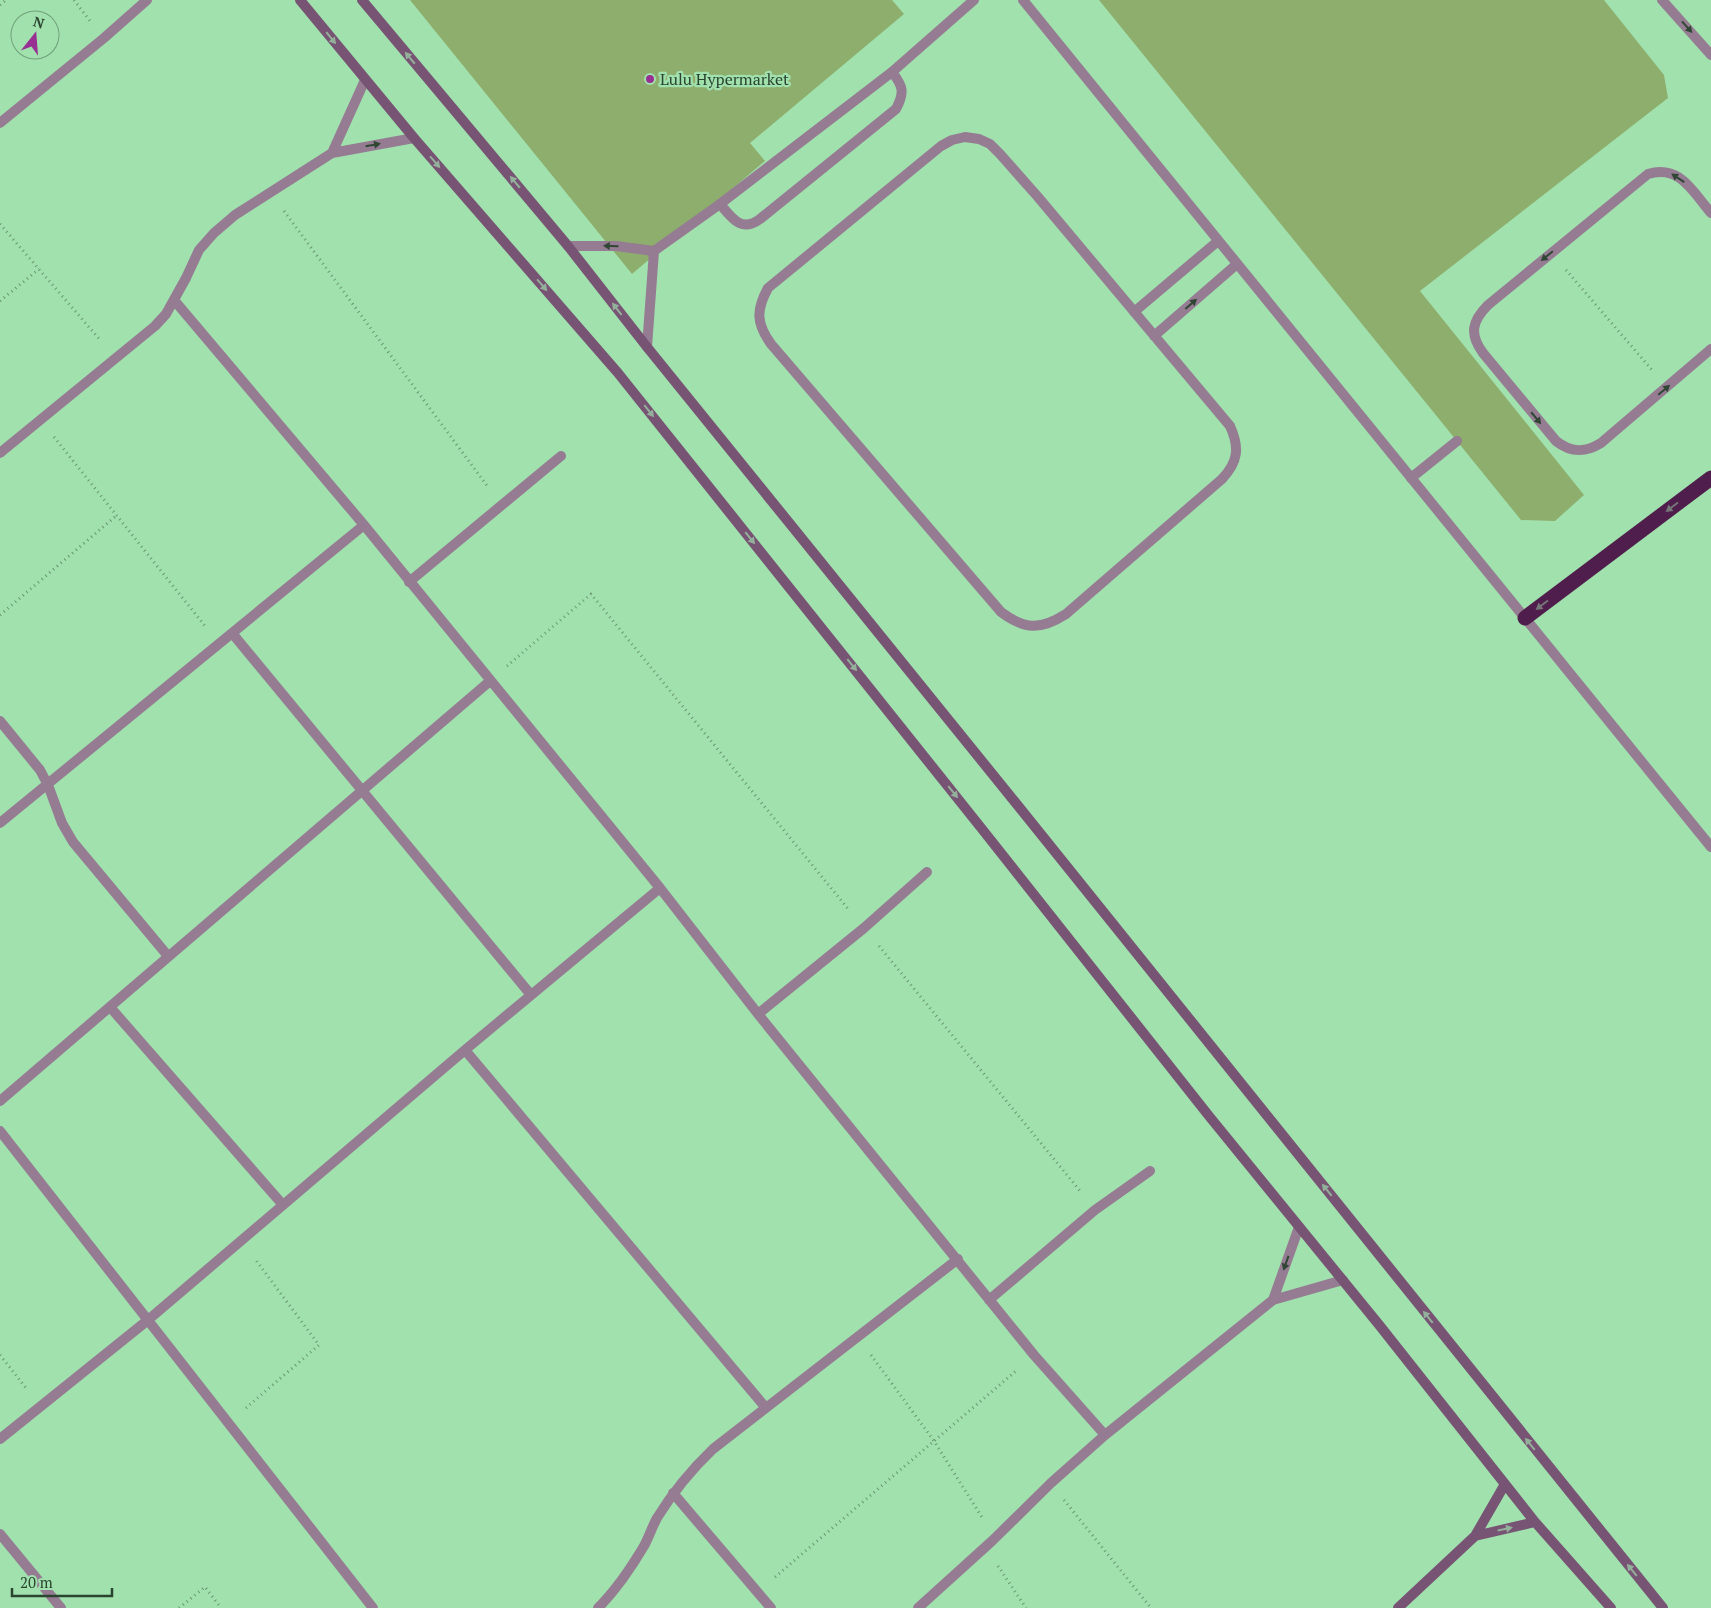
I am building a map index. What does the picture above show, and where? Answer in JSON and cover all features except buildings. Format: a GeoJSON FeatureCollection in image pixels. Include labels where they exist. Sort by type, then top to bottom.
{"type":"FeatureCollection","features":[{"type":"Feature","properties":{"kind":"highway"},"geometry":{"type":"LineString","coordinates":[[1525,618],[1711,478]]}},
{"type":"Feature","properties":{"kind":"street"},"geometry":{"type":"LineString","coordinates":[[0,123],[104,38],[146,0]]}},
{"type":"Feature","properties":{"kind":"street"},"geometry":{"type":"LineString","coordinates":[[300,0],[414,138],[618,373],[1535,1522],[1611,1608]]}},
{"type":"Feature","properties":{"kind":"street"},"geometry":{"type":"LineString","coordinates":[[362,0],[568,246],[647,347],[1663,1608]]}},
{"type":"Feature","properties":{"kind":"street"},"geometry":{"type":"LineString","coordinates":[[568,246],[616,246],[654,251],[720,204],[892,72],[974,0]]}},
{"type":"Feature","properties":{"kind":"street"},"geometry":{"type":"LineString","coordinates":[[1023,0],[1711,847]]}},
{"type":"Feature","properties":{"kind":"street"},"geometry":{"type":"LineString","coordinates":[[1662,0],[1711,55]]}},
{"type":"Feature","properties":{"kind":"street"},"geometry":{"type":"LineString","coordinates":[[720,204],[733,220],[740,224],[754,224],[896,109],[902,93],[901,84],[892,72]]}},
{"type":"Feature","properties":{"kind":"street"},"geometry":{"type":"LineString","coordinates":[[332,153],[365,80]]}},
{"type":"Feature","properties":{"kind":"street"},"geometry":{"type":"LineString","coordinates":[[966,137],[979,138],[990,144],[1000,154],[1134,312],[1230,426],[1237,448],[1235,460],[1230,471],[1222,479],[1066,614],[1054,622],[1040,626],[1026,626],[1012,620],[1001,612],[771,344],[759,323],[759,310],[768,288],[941,146],[952,140],[966,137]]}},
{"type":"Feature","properties":{"kind":"street"},"geometry":{"type":"LineString","coordinates":[[0,453],[156,326],[174,300],[199,250],[214,233],[235,215],[332,153],[414,138]]}},
{"type":"Feature","properties":{"kind":"street"},"geometry":{"type":"LineString","coordinates":[[1711,213],[1677,175],[1658,171],[1648,174],[1488,305],[1475,322],[1474,334],[1476,344],[1512,397],[1556,441],[1573,451],[1583,451],[1601,443],[1711,349]]}},
{"type":"Feature","properties":{"kind":"street"},"geometry":{"type":"LineString","coordinates":[[1134,312],[1218,241]]}},
{"type":"Feature","properties":{"kind":"street"},"geometry":{"type":"LineString","coordinates":[[647,347],[654,251]]}},
{"type":"Feature","properties":{"kind":"street"},"geometry":{"type":"LineString","coordinates":[[1154,336],[1237,264]]}},
{"type":"Feature","properties":{"kind":"street"},"geometry":{"type":"LineString","coordinates":[[174,300],[364,526],[660,888],[758,1014],[1034,1355],[1105,1435]]}},
{"type":"Feature","properties":{"kind":"street"},"geometry":{"type":"LineString","coordinates":[[1411,478],[1457,441]]}},
{"type":"Feature","properties":{"kind":"street"},"geometry":{"type":"LineString","coordinates":[[409,582],[561,456]]}},
{"type":"Feature","properties":{"kind":"street"},"geometry":{"type":"LineString","coordinates":[[0,823],[364,526]]}},
{"type":"Feature","properties":{"kind":"street"},"geometry":{"type":"LineString","coordinates":[[232,633],[531,995]]}},
{"type":"Feature","properties":{"kind":"street"},"geometry":{"type":"LineString","coordinates":[[0,1101],[490,681]]}},
{"type":"Feature","properties":{"kind":"street"},"geometry":{"type":"LineString","coordinates":[[0,721],[40,770],[48,784],[62,823],[73,842],[168,956]]}},
{"type":"Feature","properties":{"kind":"street"},"geometry":{"type":"LineString","coordinates":[[758,1014],[864,928],[926,872]]}},
{"type":"Feature","properties":{"kind":"street"},"geometry":{"type":"LineString","coordinates":[[0,1439],[148,1320],[465,1050],[660,888]]}},
{"type":"Feature","properties":{"kind":"street"},"geometry":{"type":"LineString","coordinates":[[110,1007],[283,1205]]}},
{"type":"Feature","properties":{"kind":"street"},"geometry":{"type":"LineString","coordinates":[[465,1050],[766,1408]]}},
{"type":"Feature","properties":{"kind":"street"},"geometry":{"type":"LineString","coordinates":[[0,1131],[373,1608]]}},
{"type":"Feature","properties":{"kind":"street"},"geometry":{"type":"LineString","coordinates":[[989,1300],[1095,1210],[1150,1171]]}},
{"type":"Feature","properties":{"kind":"street"},"geometry":{"type":"LineString","coordinates":[[1273,1300],[1299,1227]]}},
{"type":"Feature","properties":{"kind":"street"},"geometry":{"type":"LineString","coordinates":[[598,1608],[617,1588],[632,1566],[656,1520],[673,1493],[713,1449],[958,1259]]}},
{"type":"Feature","properties":{"kind":"street"},"geometry":{"type":"LineString","coordinates":[[918,1608],[992,1542],[1051,1483],[1105,1435],[1273,1300],[1343,1280]]}},
{"type":"Feature","properties":{"kind":"street"},"geometry":{"type":"LineString","coordinates":[[1398,1608],[1475,1536],[1505,1484]]}},
{"type":"Feature","properties":{"kind":"street"},"geometry":{"type":"LineString","coordinates":[[673,1493],[771,1608]]}},
{"type":"Feature","properties":{"kind":"street"},"geometry":{"type":"LineString","coordinates":[[1475,1536],[1535,1522]]}},
{"type":"Feature","properties":{"kind":"street"},"geometry":{"type":"LineString","coordinates":[[0,1534],[61,1608]]}},
{"type":"Feature","properties":{"kind":"path"},"geometry":{"type":"LineString","coordinates":[[0,5],[6,0]]}},
{"type":"Feature","properties":{"kind":"path"},"geometry":{"type":"LineString","coordinates":[[270,192],[502,506]]}},
{"type":"Feature","properties":{"kind":"path"},"geometry":{"type":"LineString","coordinates":[[0,224],[116,358]]}},
{"type":"Feature","properties":{"kind":"path"},"geometry":{"type":"LineString","coordinates":[[1552,253],[1666,387]]}},
{"type":"Feature","properties":{"kind":"path"},"geometry":{"type":"LineString","coordinates":[[0,301],[39,269]]}},
{"type":"Feature","properties":{"kind":"path"},"geometry":{"type":"LineString","coordinates":[[40,420],[219,644]]}},
{"type":"Feature","properties":{"kind":"path"},"geometry":{"type":"LineString","coordinates":[[0,615],[117,515]]}},
{"type":"Feature","properties":{"kind":"path"},"geometry":{"type":"LineString","coordinates":[[490,681],[591,594],[1095,1210]]}},
{"type":"Feature","properties":{"kind":"path"},"geometry":{"type":"LineString","coordinates":[[229,1423],[319,1345],[241,1241]]}},
{"type":"Feature","properties":{"kind":"path"},"geometry":{"type":"LineString","coordinates":[[858,1336],[934,1441],[981,1515],[992,1542],[998,1569],[1026,1608]]}},
{"type":"Feature","properties":{"kind":"path"},"geometry":{"type":"LineString","coordinates":[[758,1592],[1034,1355]]}},
{"type":"Feature","properties":{"kind":"path"},"geometry":{"type":"LineString","coordinates":[[0,1356],[40,1407]]}},
{"type":"Feature","properties":{"kind":"path"},"geometry":{"type":"LineString","coordinates":[[1051,1483],[1151,1608]]}},
{"type":"Feature","properties":{"kind":"path"},"geometry":{"type":"LineString","coordinates":[[179,1608],[205,1587],[220,1608]]}},
{"type":"Feature","properties":{"kind":"place","name":"Lulu Hypermarket"},"geometry":{"type":"Point","coordinates":[650,79]}}]}
